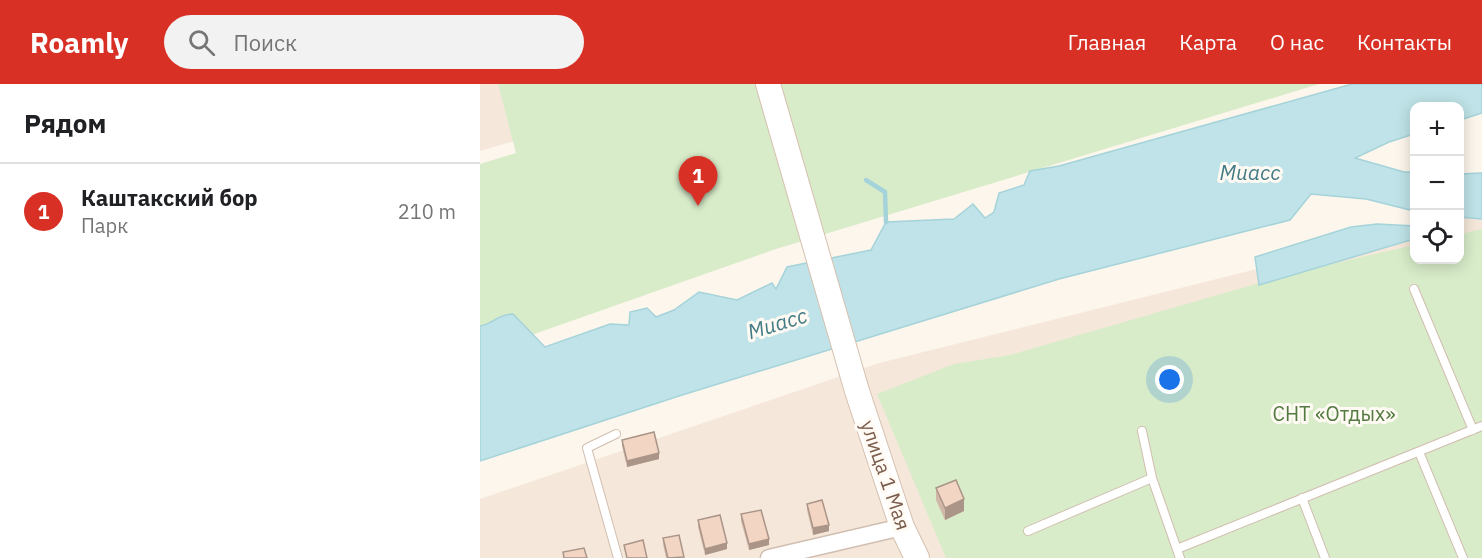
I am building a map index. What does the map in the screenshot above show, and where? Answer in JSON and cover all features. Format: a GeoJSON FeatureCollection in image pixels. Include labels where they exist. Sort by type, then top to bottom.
{"type":"FeatureCollection","features":[{"type":"Feature","properties":{"kind":"main road","name":"улица 1 Мая"},"geometry":{"type":"LineString","coordinates":[[768,84],[857,391],[902,527],[917,558]]}},
{"type":"Feature","properties":{"kind":"street"},"geometry":{"type":"LineString","coordinates":[[769,558],[902,527]]}},
{"type":"Feature","properties":{"kind":"lane"},"geometry":{"type":"LineString","coordinates":[[1142,431],[1152,478],[1178,554],[1302,498],[1478,428],[1414,289]]}},
{"type":"Feature","properties":{"kind":"lane"},"geometry":{"type":"LineString","coordinates":[[616,434],[587,448],[618,558]]}},
{"type":"Feature","properties":{"kind":"lane"},"geometry":{"type":"LineString","coordinates":[[1419,452],[1463,558]]}},
{"type":"Feature","properties":{"kind":"lane"},"geometry":{"type":"LineString","coordinates":[[1028,531],[1152,478]]}},
{"type":"Feature","properties":{"kind":"lane"},"geometry":{"type":"LineString","coordinates":[[1302,498],[1325,558]]}},
{"type":"Feature","properties":{"kind":"shaded area"},"geometry":{"type":"Polygon","coordinates":[[[480,84],[712,84],[480,151],[480,84]]]}},
{"type":"Feature","properties":{"kind":"shaded area","name":"СНТ «Отдых»"},"geometry":{"type":"Polygon","coordinates":[[[1482,213],[1482,558],[480,558],[480,499],[879,363],[1410,231],[1410,264],[1464,264],[1464,218],[1482,213]]]}},
{"type":"Feature","properties":{"kind":"green space"},"geometry":{"type":"Polygon","coordinates":[[[498,84],[1319,84],[776,249],[480,353],[480,164],[516,153],[498,84]]]}},
{"type":"Feature","properties":{"kind":"green space","name":"СНТ «Отдых»"},"geometry":{"type":"Polygon","coordinates":[[[1482,229],[1482,558],[946,558],[877,394],[954,364],[1010,355],[1297,272],[1410,246],[1410,264],[1464,264],[1464,233],[1482,229]]]}},
{"type":"Feature","properties":{"kind":"water","name":"Миасс"},"geometry":{"type":"Polygon","coordinates":[[[1352,84],[1482,84],[1482,113],[1464,119],[1464,102],[1410,102],[1410,135],[1389,142],[1355,158],[1410,172],[1410,210],[1366,199],[1311,194],[1290,220],[1059,279],[679,396],[480,461],[480,326],[502,316],[513,314],[545,347],[610,324],[629,325],[630,312],[647,308],[656,317],[674,310],[699,292],[737,300],[772,283],[776,289],[787,267],[871,250],[886,222],[954,219],[973,204],[985,218],[994,212],[999,193],[1024,185],[1030,171],[1059,166],[1352,84]]]}},
{"type":"Feature","properties":{"kind":"water"},"geometry":{"type":"Polygon","coordinates":[[[1482,173],[1482,219],[1464,217],[1464,174],[1482,173]]]}},
{"type":"Feature","properties":{"kind":"water"},"geometry":{"type":"Polygon","coordinates":[[[1377,224],[1410,226],[1410,240],[1259,285],[1255,257],[1351,227],[1377,224]]]}},
{"type":"Feature","properties":{"kind":"building"},"geometry":{"type":"Polygon","coordinates":[[[654,432],[659,453],[627,461],[622,440],[654,432]]]}},
{"type":"Feature","properties":{"kind":"building"},"geometry":{"type":"Polygon","coordinates":[[[956,480],[964,499],[945,508],[936,488],[956,480]]]}},
{"type":"Feature","properties":{"kind":"building"},"geometry":{"type":"Polygon","coordinates":[[[822,500],[829,525],[813,528],[807,504],[822,500]]]}},
{"type":"Feature","properties":{"kind":"building"},"geometry":{"type":"Polygon","coordinates":[[[761,510],[769,539],[749,544],[741,514],[761,510]]]}},
{"type":"Feature","properties":{"kind":"building"},"geometry":{"type":"Polygon","coordinates":[[[720,515],[727,543],[705,549],[698,520],[720,515]]]}},
{"type":"Feature","properties":{"kind":"building"},"geometry":{"type":"Polygon","coordinates":[[[679,535],[684,557],[668,558],[663,538],[679,535]]]}},
{"type":"Feature","properties":{"kind":"building"},"geometry":{"type":"Polygon","coordinates":[[[643,540],[647,558],[627,558],[624,545],[643,540]]]}},
{"type":"Feature","properties":{"kind":"building"},"geometry":{"type":"Polygon","coordinates":[[[584,548],[587,558],[564,558],[563,552],[584,548]]]}},
{"type":"Feature","properties":{"kind":"waterway"},"geometry":{"type":"LineString","coordinates":[[866,180],[885,192],[886,222]]}},
{"type":"Feature","properties":{"kind":"place","name":"Каштакский бор"},"geometry":{"type":"Point","coordinates":[698,206]}}]}
